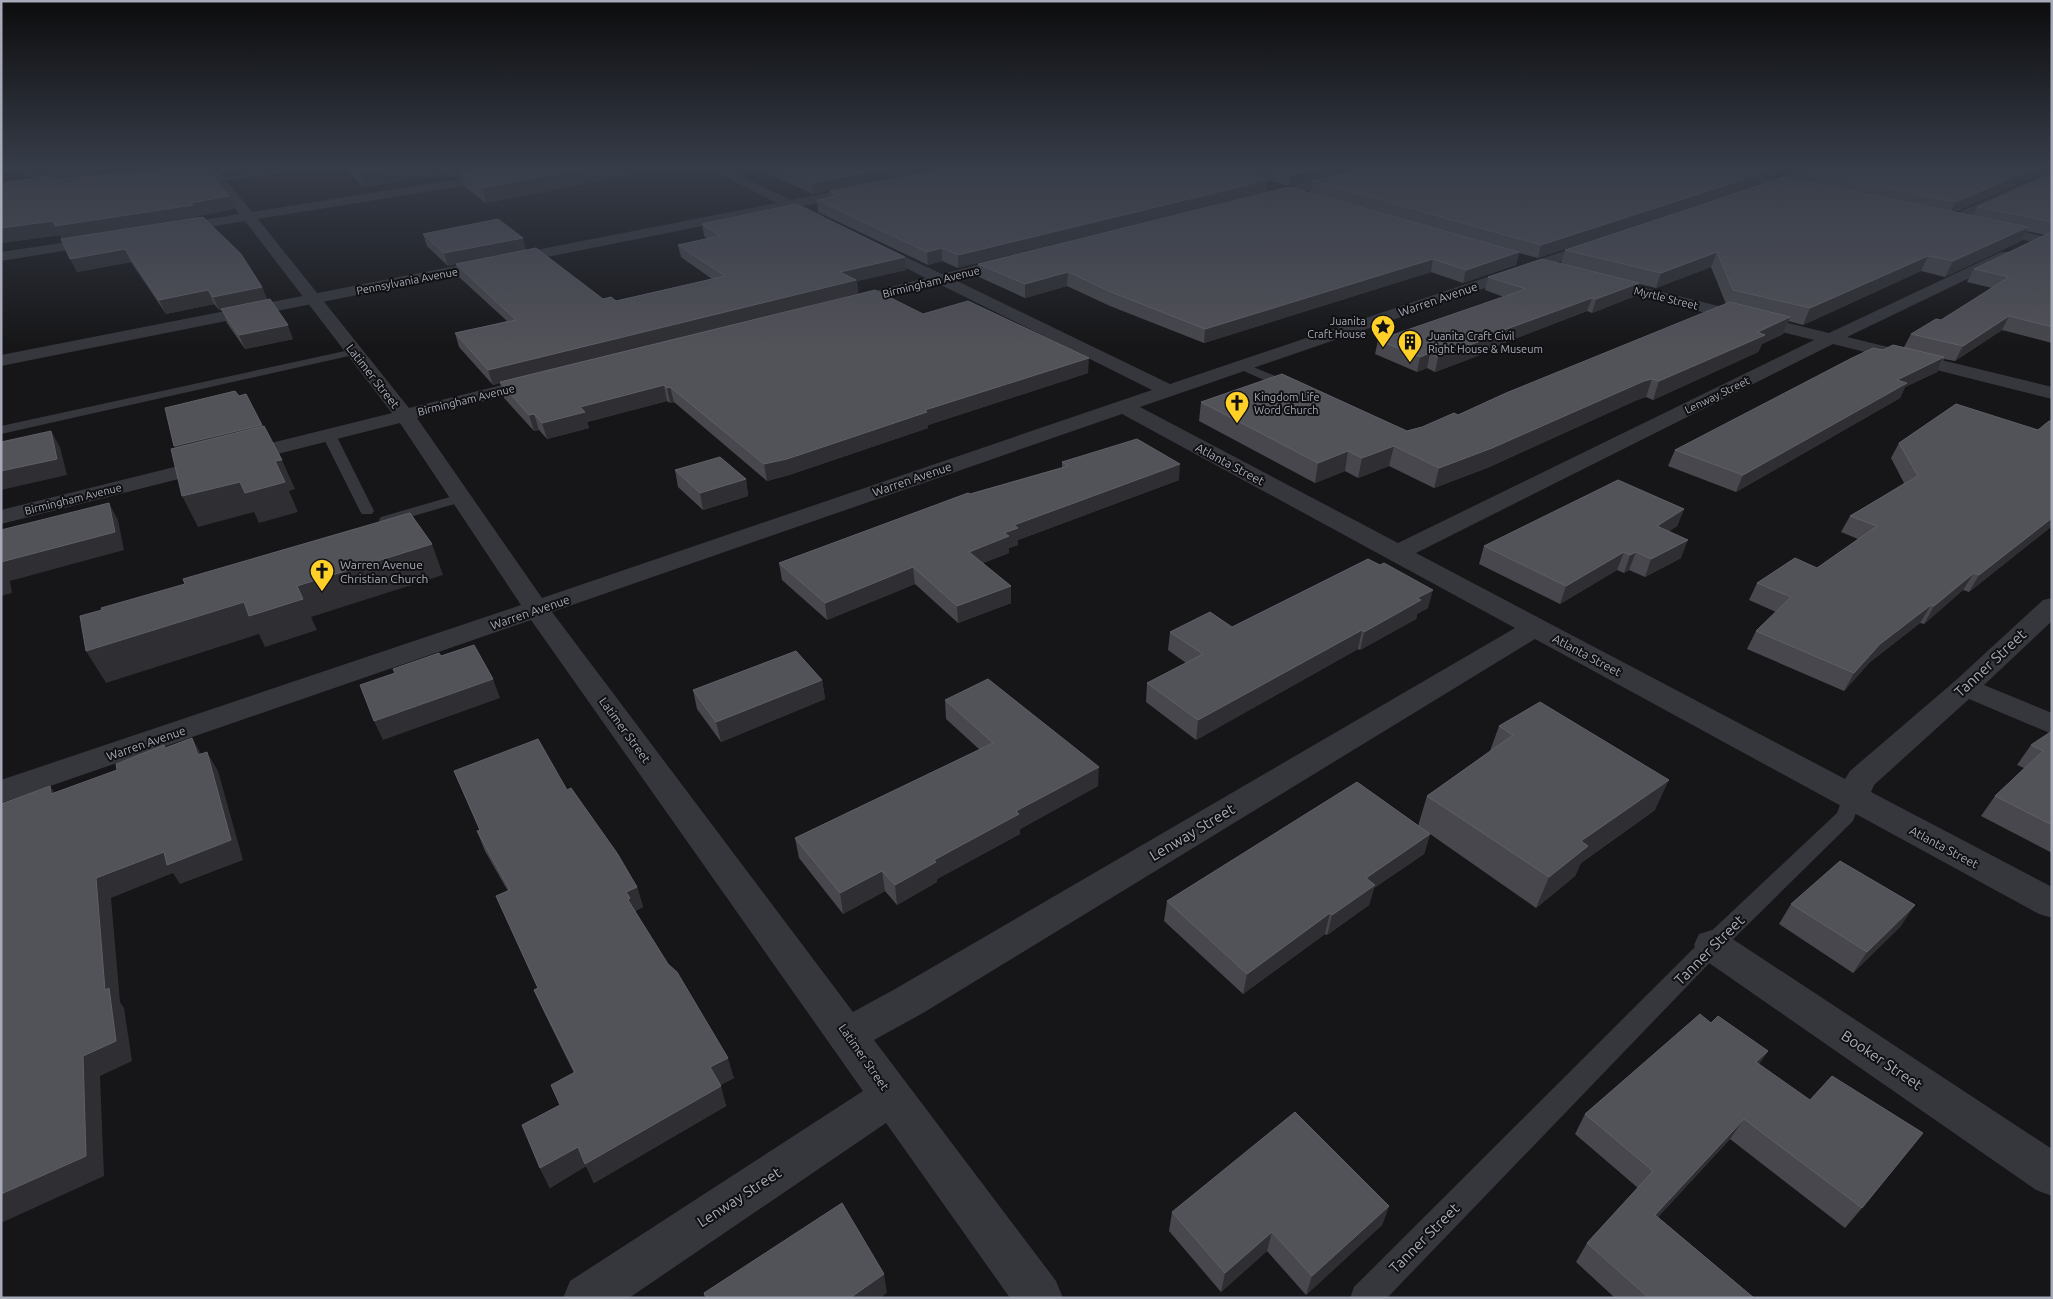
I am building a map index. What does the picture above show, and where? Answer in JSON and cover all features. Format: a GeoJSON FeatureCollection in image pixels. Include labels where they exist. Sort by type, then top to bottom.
{"type":"FeatureCollection","features":[{"type":"Feature","properties":{"kind":"street"},"geometry":{"type":"LineString","coordinates":[[163,230],[190,226]]}},
{"type":"Feature","properties":{"kind":"street","name":"Latimer Street"},"geometry":{"type":"LineString","coordinates":[[256,226],[405,416],[537,610],[1039,1298]]}},
{"type":"Feature","properties":{"kind":"street","name":"Pennsylvania Avenue"},"geometry":{"type":"LineString","coordinates":[[1,361],[686,226]]}},
{"type":"Feature","properties":{"kind":"street"},"geometry":{"type":"LineString","coordinates":[[1972,226],[2045,241]]}},
{"type":"Feature","properties":{"kind":"street"},"geometry":{"type":"LineString","coordinates":[[1,257],[115,238]]}},
{"type":"Feature","properties":{"kind":"street"},"geometry":{"type":"LineString","coordinates":[[861,240],[1167,390]]}},
{"type":"Feature","properties":{"kind":"street","name":"Warren Avenue"},"geometry":{"type":"LineString","coordinates":[[1,792],[537,610],[1167,390],[1608,241]]}},
{"type":"Feature","properties":{"kind":"street","name":"Lenway Street"},"geometry":{"type":"LineString","coordinates":[[1396,554],[1830,339],[2045,241]]}},
{"type":"Feature","properties":{"kind":"street","name":"Birmingham Avenue"},"geometry":{"type":"LineString","coordinates":[[835,306],[1027,257]]}},
{"type":"Feature","properties":{"kind":"street"},"geometry":{"type":"LineString","coordinates":[[1510,257],[1568,274]]}},
{"type":"Feature","properties":{"kind":"street","name":"Myrtle Street"},"geometry":{"type":"LineString","coordinates":[[1587,278],[2052,393]]}},
{"type":"Feature","properties":{"kind":"street","name":"Birmingham Avenue"},"geometry":{"type":"LineString","coordinates":[[1,517],[558,377]]}},
{"type":"Feature","properties":{"kind":"street","name":"Atlanta Street"},"geometry":{"type":"LineString","coordinates":[[1123,406],[2052,904]]}},
{"type":"Feature","properties":{"kind":"street","name":"Tanner Street"},"geometry":{"type":"LineString","coordinates":[[1852,797],[1861,779],[1965,687],[2052,606]]}},
{"type":"Feature","properties":{"kind":"street","name":"Lenway Street"},"geometry":{"type":"LineString","coordinates":[[848,1034],[917,996],[1535,627]]}},
{"type":"Feature","properties":{"kind":"street"},"geometry":{"type":"LineString","coordinates":[[1965,687],[2052,724]]}},
{"type":"Feature","properties":{"kind":"street","name":"Booker Street"},"geometry":{"type":"LineString","coordinates":[[1712,945],[2052,1175]]}},
{"type":"Feature","properties":{"kind":"street","name":"Lenway Street"},"geometry":{"type":"LineString","coordinates":[[586,1298],[891,1096]]}},
{"type":"Feature","properties":{"kind":"lane"},"geometry":{"type":"LineString","coordinates":[[1,430],[354,352]]}},
{"type":"Feature","properties":{"kind":"lane"},"geometry":{"type":"LineString","coordinates":[[1241,366],[1304,393]]}},
{"type":"Feature","properties":{"kind":"lane"},"geometry":{"type":"LineString","coordinates":[[329,435],[367,519],[460,498]]}},
{"type":"Feature","properties":{"kind":"lane","name":"Tanner Street"},"geometry":{"type":"LineString","coordinates":[[1365,1298],[1712,945],[1846,816],[1852,797]]}},
{"type":"Feature","properties":{"kind":"building"},"geometry":{"type":"Polygon","coordinates":[[[1,226],[19,226],[1,228],[1,226]]]}},
{"type":"Feature","properties":{"kind":"building"},"geometry":{"type":"Polygon","coordinates":[[[147,226],[212,226],[241,254],[262,287],[213,297],[208,290],[159,300],[125,249],[70,259],[61,239],[147,226]]]}},
{"type":"Feature","properties":{"kind":"building"},"geometry":{"type":"Polygon","coordinates":[[[465,226],[507,226],[523,238],[444,253],[423,234],[465,226]]]}},
{"type":"Feature","properties":{"kind":"building"},"geometry":{"type":"Polygon","coordinates":[[[704,226],[840,226],[905,257],[840,272],[856,280],[488,370],[455,333],[516,320],[456,264],[536,248],[603,299],[611,297],[616,301],[725,276],[678,245],[720,236],[704,226]]]}},
{"type":"Feature","properties":{"kind":"building"},"geometry":{"type":"Polygon","coordinates":[[[871,226],[1079,226],[958,255],[942,248],[927,252],[871,226]]]}},
{"type":"Feature","properties":{"kind":"building"},"geometry":{"type":"Polygon","coordinates":[[[1133,226],[1426,226],[1519,252],[1466,270],[1433,259],[1205,329],[1111,292],[1068,272],[1025,284],[978,264],[1133,226]]]}},
{"type":"Feature","properties":{"kind":"building"},"geometry":{"type":"Polygon","coordinates":[[[1472,226],[1601,226],[1541,245],[1472,226]]]}},
{"type":"Feature","properties":{"kind":"building"},"geometry":{"type":"Polygon","coordinates":[[[1638,226],[2028,227],[1953,261],[1928,256],[1810,308],[1733,290],[1717,252],[1661,273],[1565,250],[1638,226]]]}},
{"type":"Feature","properties":{"kind":"building"},"geometry":{"type":"Polygon","coordinates":[[[2049,233],[2052,234],[2052,327],[2009,316],[1963,346],[1911,334],[1936,319],[1941,320],[2009,277],[1974,269],[2049,233]]]}},
{"type":"Feature","properties":{"kind":"building"},"geometry":{"type":"Polygon","coordinates":[[[1542,259],[1639,283],[1479,339],[1483,340],[1438,357],[1430,353],[1420,357],[1378,340],[1526,289],[1488,277],[1542,259]]]}},
{"type":"Feature","properties":{"kind":"building"},"geometry":{"type":"Polygon","coordinates":[[[875,290],[923,314],[968,301],[1089,358],[925,410],[927,412],[787,459],[764,464],[670,387],[667,388],[664,385],[580,407],[585,412],[542,423],[534,414],[529,415],[500,382],[875,290]]]}},
{"type":"Feature","properties":{"kind":"building"},"geometry":{"type":"Polygon","coordinates":[[[270,299],[288,325],[239,335],[221,309],[270,299]]]}},
{"type":"Feature","properties":{"kind":"building"},"geometry":{"type":"Polygon","coordinates":[[[1730,302],[1790,317],[1757,332],[1765,335],[1659,381],[1652,379],[1644,381],[1492,448],[1439,468],[1394,446],[1362,458],[1348,451],[1318,463],[1201,402],[1282,374],[1407,431],[1422,427],[1454,413],[1458,415],[1506,393],[1730,302]]]}},
{"type":"Feature","properties":{"kind":"building"},"geometry":{"type":"Polygon","coordinates":[[[1893,345],[1944,357],[1897,380],[1907,383],[1743,475],[1675,450],[1850,359],[1873,348],[1883,350],[1893,345]]]}},
{"type":"Feature","properties":{"kind":"building"},"geometry":{"type":"Polygon","coordinates":[[[235,391],[239,396],[246,394],[262,425],[174,446],[165,408],[235,391]]]}},
{"type":"Feature","properties":{"kind":"building"},"geometry":{"type":"Polygon","coordinates":[[[1956,404],[2038,430],[2049,421],[2052,421],[2052,518],[1979,575],[1974,573],[1934,606],[1931,605],[1880,644],[1854,673],[1756,631],[1791,597],[1757,583],[1795,558],[1817,568],[1877,526],[1850,516],[1918,476],[1899,443],[1956,404]]]}},
{"type":"Feature","properties":{"kind":"building"},"geometry":{"type":"Polygon","coordinates":[[[264,426],[282,460],[275,461],[285,482],[245,493],[240,482],[182,496],[171,449],[264,426]]]}},
{"type":"Feature","properties":{"kind":"building"},"geometry":{"type":"Polygon","coordinates":[[[51,431],[57,459],[1,471],[1,442],[51,431]]]}},
{"type":"Feature","properties":{"kind":"building"},"geometry":{"type":"Polygon","coordinates":[[[1137,439],[1180,464],[1014,525],[1018,528],[1004,533],[1009,536],[969,552],[1011,586],[957,606],[913,567],[825,603],[779,563],[968,493],[1068,466],[1062,462],[1137,439]]]}},
{"type":"Feature","properties":{"kind":"building"},"geometry":{"type":"Polygon","coordinates":[[[720,457],[746,479],[700,493],[675,470],[720,457]]]}},
{"type":"Feature","properties":{"kind":"building"},"geometry":{"type":"Polygon","coordinates":[[[1618,480],[1684,509],[1657,526],[1688,540],[1651,559],[1636,552],[1630,555],[1624,552],[1566,586],[1484,546],[1618,480]]]}},
{"type":"Feature","properties":{"kind":"building"},"geometry":{"type":"Polygon","coordinates":[[[109,503],[115,532],[1,562],[1,530],[109,503]]]}},
{"type":"Feature","properties":{"kind":"building"},"geometry":{"type":"Polygon","coordinates":[[[410,513],[432,544],[297,586],[303,599],[249,616],[244,602],[86,651],[80,616],[102,610],[101,608],[185,584],[183,579],[410,513]]]}},
{"type":"Feature","properties":{"kind":"building"},"geometry":{"type":"Polygon","coordinates":[[[1368,559],[1380,565],[1384,563],[1433,590],[1417,598],[1421,600],[1364,632],[1362,630],[1198,720],[1147,683],[1203,654],[1170,632],[1210,612],[1232,627],[1368,559]]]}},
{"type":"Feature","properties":{"kind":"building"},"geometry":{"type":"Polygon","coordinates":[[[474,645],[493,679],[374,721],[360,685],[395,673],[393,669],[439,653],[441,656],[474,645]]]}},
{"type":"Feature","properties":{"kind":"building"},"geometry":{"type":"Polygon","coordinates":[[[796,651],[822,680],[716,722],[693,690],[796,651]]]}},
{"type":"Feature","properties":{"kind":"building"},"geometry":{"type":"Polygon","coordinates":[[[988,679],[1099,767],[1016,811],[1019,814],[934,860],[936,862],[895,885],[882,871],[840,893],[795,838],[993,743],[945,700],[988,679]]]}},
{"type":"Feature","properties":{"kind":"building"},"geometry":{"type":"Polygon","coordinates":[[[1540,702],[1669,780],[1581,841],[1588,846],[1549,877],[1427,796],[1513,735],[1499,726],[1540,702]]]}},
{"type":"Feature","properties":{"kind":"building"},"geometry":{"type":"Polygon","coordinates":[[[2052,731],[2052,825],[1995,796],[2043,751],[2031,745],[2052,731]]]}},
{"type":"Feature","properties":{"kind":"building"},"geometry":{"type":"Polygon","coordinates":[[[192,738],[198,755],[207,752],[231,840],[167,865],[164,852],[96,878],[105,990],[109,988],[116,1041],[83,1056],[86,1156],[1,1194],[1,804],[50,786],[51,794],[117,770],[116,764],[164,745],[165,748],[192,738]]]}},
{"type":"Feature","properties":{"kind":"building"},"geometry":{"type":"Polygon","coordinates":[[[538,739],[567,790],[571,788],[617,853],[637,887],[626,892],[630,898],[628,900],[668,964],[677,972],[728,1058],[710,1067],[721,1086],[585,1164],[578,1147],[540,1168],[522,1125],[560,1105],[551,1085],[575,1072],[534,990],[538,988],[496,896],[510,890],[477,831],[480,830],[454,771],[538,739]]]}},
{"type":"Feature","properties":{"kind":"building"},"geometry":{"type":"Polygon","coordinates":[[[1357,782],[1430,834],[1366,878],[1375,885],[1332,915],[1330,913],[1247,974],[1167,901],[1357,782]]]}},
{"type":"Feature","properties":{"kind":"building"},"geometry":{"type":"Polygon","coordinates":[[[1840,861],[1915,905],[1867,952],[1791,904],[1840,861]]]}},
{"type":"Feature","properties":{"kind":"building"},"geometry":{"type":"Polygon","coordinates":[[[1700,1014],[1711,1023],[1718,1016],[1768,1051],[1756,1062],[1810,1100],[1832,1076],[1923,1133],[1862,1208],[1744,1119],[1655,1215],[1754,1298],[1649,1298],[1587,1243],[1653,1171],[1585,1114],[1700,1014]]]}},
{"type":"Feature","properties":{"kind":"building"},"geometry":{"type":"Polygon","coordinates":[[[1295,1112],[1389,1206],[1312,1276],[1272,1232],[1225,1273],[1172,1212],[1295,1112]]]}},
{"type":"Feature","properties":{"kind":"building"},"geometry":{"type":"Polygon","coordinates":[[[842,1203],[884,1274],[850,1298],[706,1298],[704,1293],[842,1203]]]}},
{"type":"Feature","properties":{"kind":"place","name":"Juanita Craft House"},"geometry":{"type":"Point","coordinates":[1383,348]}},
{"type":"Feature","properties":{"kind":"place","name":"Juanita Craft Civil Right House & Museum"},"geometry":{"type":"Point","coordinates":[1410,363]}},
{"type":"Feature","properties":{"kind":"place","name":"Kingdom Life Word Church"},"geometry":{"type":"Point","coordinates":[1237,424]}},
{"type":"Feature","properties":{"kind":"place","name":"Warren Avenue Christian Church"},"geometry":{"type":"Point","coordinates":[322,592]}}]}
